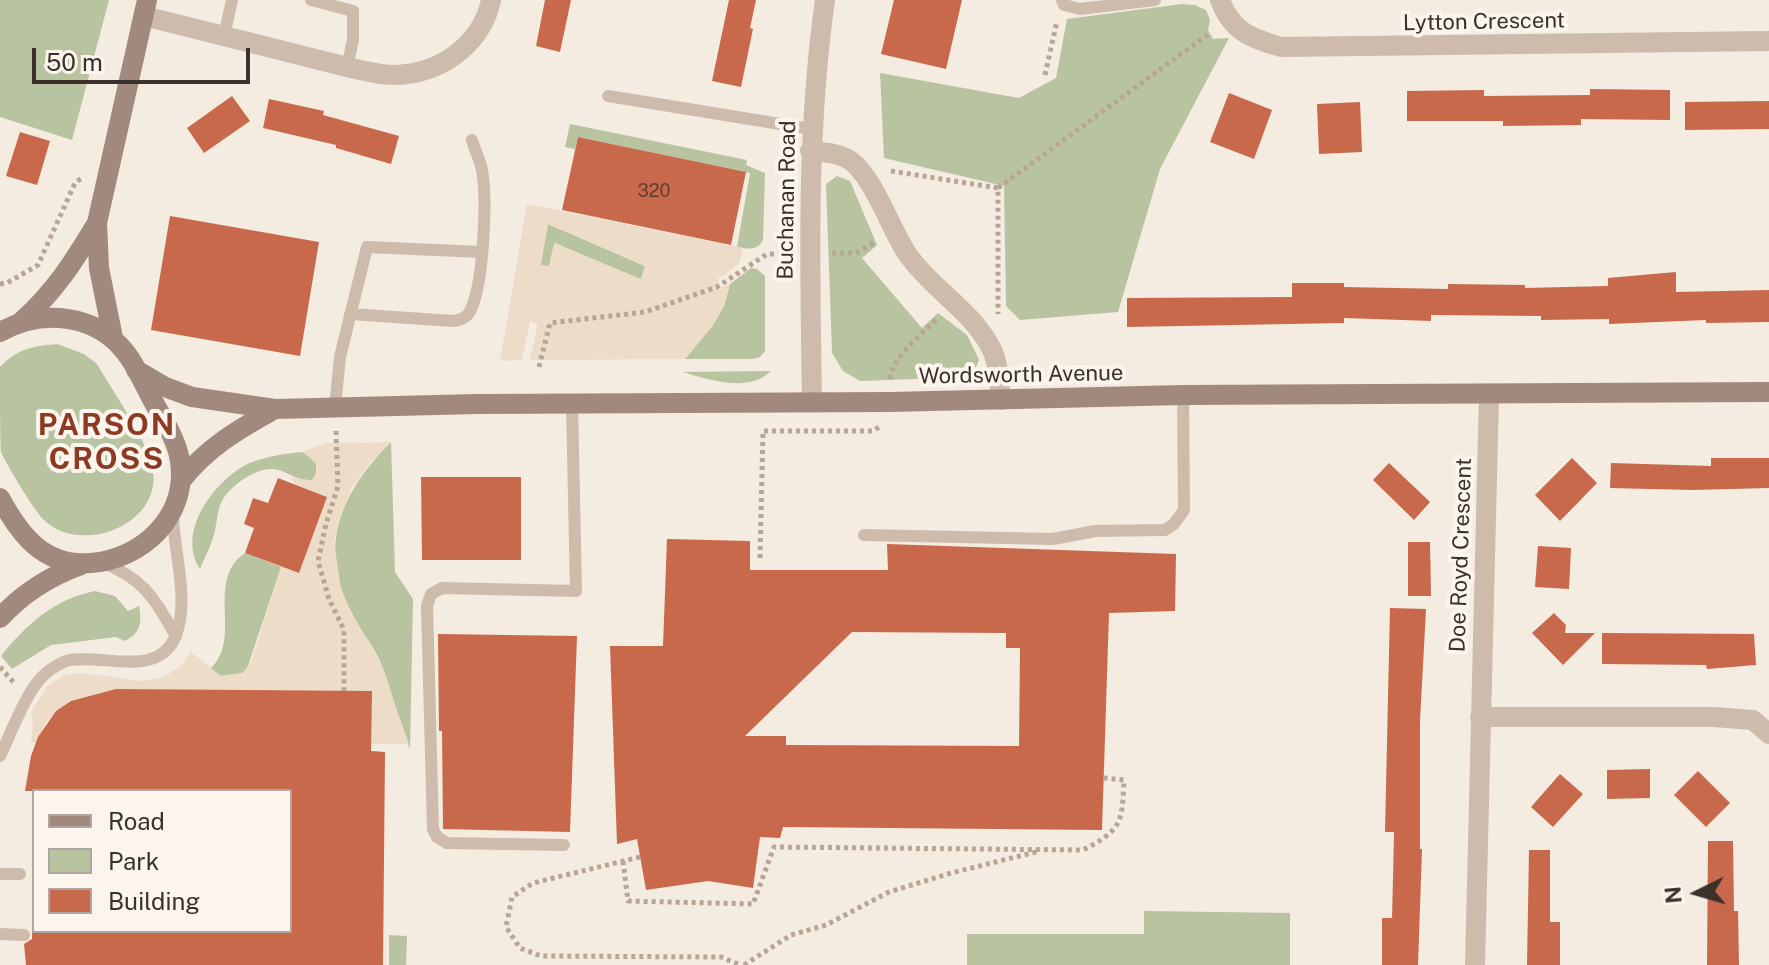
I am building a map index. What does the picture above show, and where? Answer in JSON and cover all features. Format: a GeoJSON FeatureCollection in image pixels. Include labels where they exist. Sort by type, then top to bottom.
{"type":"FeatureCollection","features":[{"type":"Feature","properties":{"kind":"street"},"geometry":{"type":"LineString","coordinates":[[113,338],[99,268],[97,223],[146,8],[224,36],[385,75],[408,74],[434,67],[457,55],[478,32],[491,0]]}},
{"type":"Feature","properties":{"kind":"street","name":"Buchanan Road"},"geometry":{"type":"LineString","coordinates":[[812,402],[810,151],[815,68],[825,0]]}},
{"type":"Feature","properties":{"kind":"street","name":"Lytton Crescent"},"geometry":{"type":"LineString","coordinates":[[1220,0],[1230,19],[1249,38],[1281,47],[1769,41]]}},
{"type":"Feature","properties":{"kind":"street"},"geometry":{"type":"LineString","coordinates":[[810,151],[829,152],[849,159],[864,173],[910,259],[981,330],[993,350],[1001,400]]}},
{"type":"Feature","properties":{"kind":"street"},"geometry":{"type":"LineString","coordinates":[[7,328],[48,297],[69,270],[97,223]]}},
{"type":"Feature","properties":{"kind":"street"},"geometry":{"type":"LineString","coordinates":[[0,618],[34,588],[64,571],[130,554],[154,537],[173,511],[181,481],[180,460],[172,437],[136,370],[113,338],[74,319],[51,316],[7,328]]}},
{"type":"Feature","properties":{"kind":"street","name":"Wordsworth Avenue"},"geometry":{"type":"LineString","coordinates":[[136,370],[165,387],[192,397],[275,409],[572,403],[890,402],[1183,395],[1769,392]]}},
{"type":"Feature","properties":{"kind":"street","name":"Doe Royd Crescent"},"geometry":{"type":"LineString","coordinates":[[1475,965],[1489,395]]}},
{"type":"Feature","properties":{"kind":"street","name":"Wordsworth Avenue"},"geometry":{"type":"LineString","coordinates":[[181,481],[194,464],[222,439],[275,409]]}},
{"type":"Feature","properties":{"kind":"street"},"geometry":{"type":"LineString","coordinates":[[0,498],[15,527],[34,547],[58,560],[93,563]]}},
{"type":"Feature","properties":{"kind":"street"},"geometry":{"type":"LineString","coordinates":[[1480,717],[1714,717],[1753,720],[1769,734]]}},
{"type":"Feature","properties":{"kind":"lane"},"geometry":{"type":"LineString","coordinates":[[224,36],[232,0]]}},
{"type":"Feature","properties":{"kind":"lane"},"geometry":{"type":"LineString","coordinates":[[311,0],[353,11],[353,40],[347,67]]}},
{"type":"Feature","properties":{"kind":"lane"},"geometry":{"type":"LineString","coordinates":[[1063,3],[1080,9],[1155,0]]}},
{"type":"Feature","properties":{"kind":"lane"},"geometry":{"type":"LineString","coordinates":[[608,96],[811,129]]}},
{"type":"Feature","properties":{"kind":"lane"},"geometry":{"type":"LineString","coordinates":[[350,314],[453,321],[462,320],[469,313],[476,294],[484,195],[481,167],[472,140]]}},
{"type":"Feature","properties":{"kind":"lane"},"geometry":{"type":"LineString","coordinates":[[335,407],[340,357],[367,247],[481,252]]}},
{"type":"Feature","properties":{"kind":"lane"},"geometry":{"type":"LineString","coordinates":[[864,535],[1053,539],[1095,531],[1165,530],[1184,510],[1183,395]]}},
{"type":"Feature","properties":{"kind":"lane"},"geometry":{"type":"LineString","coordinates":[[564,845],[447,843],[437,837],[433,829],[427,606],[431,594],[442,588],[576,591],[572,403]]}},
{"type":"Feature","properties":{"kind":"lane"},"geometry":{"type":"LineString","coordinates":[[0,756],[42,676],[68,660],[144,662],[161,655],[176,636],[183,590],[173,538],[173,511]]}},
{"type":"Feature","properties":{"kind":"lane"},"geometry":{"type":"LineString","coordinates":[[93,563],[122,571],[150,591],[176,636]]}},
{"type":"Feature","properties":{"kind":"lane"},"geometry":{"type":"LineString","coordinates":[[0,874],[20,874]]}},
{"type":"Feature","properties":{"kind":"lane"},"geometry":{"type":"LineString","coordinates":[[0,934],[24,935]]}},
{"type":"Feature","properties":{"kind":"path"},"geometry":{"type":"LineString","coordinates":[[1045,75],[1063,3]]}},
{"type":"Feature","properties":{"kind":"path"},"geometry":{"type":"LineString","coordinates":[[864,173],[887,170],[998,188],[1230,19]]}},
{"type":"Feature","properties":{"kind":"path"},"geometry":{"type":"LineString","coordinates":[[0,284],[38,265],[75,183],[112,158]]}},
{"type":"Feature","properties":{"kind":"path"},"geometry":{"type":"LineString","coordinates":[[993,350],[998,309],[998,188]]}},
{"type":"Feature","properties":{"kind":"path"},"geometry":{"type":"LineString","coordinates":[[539,367],[550,323],[645,312],[717,287],[767,254],[856,253],[893,231]]}},
{"type":"Feature","properties":{"kind":"path"},"geometry":{"type":"LineString","coordinates":[[760,558],[763,431],[873,431],[890,419],[889,374],[897,361],[954,301]]}},
{"type":"Feature","properties":{"kind":"path"},"geometry":{"type":"LineString","coordinates":[[335,407],[338,486],[318,561],[329,599],[344,630],[344,691]]}},
{"type":"Feature","properties":{"kind":"path"},"geometry":{"type":"LineString","coordinates":[[623,861],[628,901],[753,904],[774,847],[1083,850],[1111,835],[1122,809],[1124,780],[1104,778]]}},
{"type":"Feature","properties":{"kind":"path"},"geometry":{"type":"LineString","coordinates":[[640,857],[533,883],[512,897],[506,927],[520,948],[541,956],[721,957],[742,965],[791,935],[826,925],[889,892],[1047,849]]}},
{"type":"Feature","properties":{"kind":"green space"},"geometry":{"type":"Polygon","coordinates":[[[0,0],[109,0],[72,140],[0,117],[0,0]]]}},
{"type":"Feature","properties":{"kind":"green space"},"geometry":{"type":"Polygon","coordinates":[[[1182,4],[1206,10],[1210,20],[1208,30],[1213,39],[1229,38],[1160,169],[1118,312],[1020,320],[1006,306],[1004,186],[884,158],[880,73],[1019,98],[1056,78],[1067,19],[1182,4]]]}},
{"type":"Feature","properties":{"kind":"green space"},"geometry":{"type":"Polygon","coordinates":[[[570,124],[747,160],[746,165],[765,173],[761,244],[749,249],[737,247],[750,173],[578,137],[575,149],[565,147],[570,124]]]}},
{"type":"Feature","properties":{"kind":"green space"},"geometry":{"type":"Polygon","coordinates":[[[837,176],[850,181],[877,245],[862,258],[922,328],[938,313],[967,335],[979,360],[972,377],[860,381],[843,371],[832,353],[826,184],[837,176]]]}},
{"type":"Feature","properties":{"kind":"green space"},"geometry":{"type":"Polygon","coordinates":[[[548,224],[645,266],[641,280],[555,243],[549,267],[540,265],[548,224]]]}},
{"type":"Feature","properties":{"kind":"green space"},"geometry":{"type":"Polygon","coordinates":[[[751,268],[765,276],[765,351],[753,359],[685,359],[713,325],[724,306],[730,284],[751,268]]]}},
{"type":"Feature","properties":{"kind":"green space"},"geometry":{"type":"Polygon","coordinates":[[[57,344],[84,354],[97,364],[138,432],[153,471],[152,490],[144,507],[131,520],[114,530],[96,535],[76,535],[58,530],[43,519],[20,487],[1,452],[0,367],[26,350],[57,344]]]}},
{"type":"Feature","properties":{"kind":"green space"},"geometry":{"type":"Polygon","coordinates":[[[771,371],[752,382],[741,383],[716,381],[683,372],[771,371]]]}},
{"type":"Feature","properties":{"kind":"green space"},"geometry":{"type":"Polygon","coordinates":[[[391,442],[395,572],[413,599],[410,749],[380,661],[352,613],[341,588],[336,565],[336,542],[348,500],[359,480],[391,442]]]}},
{"type":"Feature","properties":{"kind":"green space"},"geometry":{"type":"Polygon","coordinates":[[[303,452],[316,463],[316,474],[312,480],[300,479],[276,469],[264,470],[229,491],[220,507],[213,538],[200,569],[192,541],[195,526],[209,498],[219,486],[249,464],[271,456],[303,452]]]}},
{"type":"Feature","properties":{"kind":"green space"},"geometry":{"type":"Polygon","coordinates":[[[245,553],[281,567],[247,669],[242,673],[221,676],[210,669],[220,657],[224,642],[227,579],[233,565],[245,553]]]}},
{"type":"Feature","properties":{"kind":"green space"},"geometry":{"type":"Polygon","coordinates":[[[95,591],[115,596],[128,611],[139,606],[139,626],[130,638],[125,641],[116,637],[51,645],[12,669],[1,656],[42,614],[67,600],[95,591]]]}},
{"type":"Feature","properties":{"kind":"green space"},"geometry":{"type":"Polygon","coordinates":[[[1144,911],[1290,913],[1290,965],[967,965],[967,934],[1144,934],[1144,911]]]}},
{"type":"Feature","properties":{"kind":"green space"},"geometry":{"type":"Polygon","coordinates":[[[389,935],[407,936],[406,965],[389,965],[389,935]]]}},
{"type":"Feature","properties":{"kind":"shaded area"},"geometry":{"type":"Polygon","coordinates":[[[527,204],[743,248],[739,264],[718,279],[717,290],[730,284],[724,306],[713,325],[685,359],[530,360],[538,324],[530,321],[522,360],[500,361],[527,204]],[[548,224],[541,265],[549,266],[554,243],[641,279],[645,266],[548,224]]]}},
{"type":"Feature","properties":{"kind":"shaded area"},"geometry":{"type":"Polygon","coordinates":[[[391,442],[352,487],[334,541],[341,590],[380,662],[409,744],[371,744],[71,701],[46,722],[36,743],[31,742],[31,713],[47,686],[67,674],[84,673],[140,681],[164,677],[183,664],[191,652],[221,676],[243,673],[252,660],[281,567],[299,573],[327,497],[295,484],[290,477],[312,480],[316,474],[316,463],[303,452],[325,443],[391,442]]]}},
{"type":"Feature","properties":{"kind":"building"},"geometry":{"type":"Polygon","coordinates":[[[545,0],[571,0],[560,52],[536,46],[545,0]]]}},
{"type":"Feature","properties":{"kind":"building"},"geometry":{"type":"Polygon","coordinates":[[[729,0],[756,0],[741,87],[712,81],[729,0]]]}},
{"type":"Feature","properties":{"kind":"building"},"geometry":{"type":"Polygon","coordinates":[[[894,0],[962,0],[946,69],[881,54],[894,0]]]}},
{"type":"Feature","properties":{"kind":"building"},"geometry":{"type":"Polygon","coordinates":[[[1590,89],[1670,90],[1670,120],[1581,119],[1581,125],[1503,126],[1503,121],[1407,121],[1407,91],[1484,90],[1484,96],[1590,95],[1590,89]]]}},
{"type":"Feature","properties":{"kind":"building"},"geometry":{"type":"Polygon","coordinates":[[[1229,93],[1272,110],[1254,159],[1210,142],[1229,93]]]}},
{"type":"Feature","properties":{"kind":"building"},"geometry":{"type":"Polygon","coordinates":[[[232,96],[250,121],[204,153],[187,128],[232,96]]]}},
{"type":"Feature","properties":{"kind":"building"},"geometry":{"type":"Polygon","coordinates":[[[269,99],[324,111],[323,115],[399,136],[391,164],[336,148],[336,145],[263,128],[269,99]]]}},
{"type":"Feature","properties":{"kind":"building"},"geometry":{"type":"Polygon","coordinates":[[[1769,101],[1769,129],[1685,130],[1685,102],[1769,101]]]}},
{"type":"Feature","properties":{"kind":"building"},"geometry":{"type":"Polygon","coordinates":[[[1360,102],[1362,152],[1319,154],[1317,104],[1360,102]]]}},
{"type":"Feature","properties":{"kind":"building"},"geometry":{"type":"Polygon","coordinates":[[[20,132],[50,141],[37,185],[6,176],[20,132]]]}},
{"type":"Feature","properties":{"kind":"building"},"geometry":{"type":"Polygon","coordinates":[[[578,137],[746,172],[731,245],[562,210],[578,137]]]}},
{"type":"Feature","properties":{"kind":"building"},"geometry":{"type":"Polygon","coordinates":[[[170,216],[319,242],[300,356],[151,330],[170,216]]]}},
{"type":"Feature","properties":{"kind":"building"},"geometry":{"type":"Polygon","coordinates":[[[1676,272],[1676,292],[1769,290],[1769,322],[1706,323],[1706,320],[1609,324],[1609,319],[1541,320],[1541,316],[1431,315],[1431,321],[1344,318],[1344,323],[1127,327],[1127,298],[1292,297],[1292,283],[1448,289],[1448,284],[1525,285],[1525,288],[1608,286],[1608,278],[1676,272]]]}},
{"type":"Feature","properties":{"kind":"building"},"geometry":{"type":"Polygon","coordinates":[[[1572,458],[1597,483],[1560,521],[1535,495],[1572,458]]]}},
{"type":"Feature","properties":{"kind":"building"},"geometry":{"type":"Polygon","coordinates":[[[1711,458],[1769,458],[1769,488],[1610,488],[1611,463],[1711,466],[1711,458]]]}},
{"type":"Feature","properties":{"kind":"building"},"geometry":{"type":"Polygon","coordinates":[[[1389,463],[1430,502],[1414,520],[1373,480],[1389,463]]]}},
{"type":"Feature","properties":{"kind":"building"},"geometry":{"type":"Polygon","coordinates":[[[421,477],[521,477],[521,560],[422,560],[421,477]]]}},
{"type":"Feature","properties":{"kind":"building"},"geometry":{"type":"Polygon","coordinates":[[[278,478],[327,497],[299,573],[245,553],[254,528],[244,524],[253,498],[268,503],[278,478]]]}},
{"type":"Feature","properties":{"kind":"building"},"geometry":{"type":"Polygon","coordinates":[[[667,539],[750,541],[750,570],[888,570],[887,544],[1176,554],[1175,611],[1109,613],[1102,830],[783,827],[780,838],[760,837],[753,888],[708,881],[646,890],[637,839],[617,844],[610,646],[663,646],[667,539]],[[852,632],[745,736],[786,736],[786,745],[1019,746],[1020,648],[1006,648],[1006,633],[852,632]]]}},
{"type":"Feature","properties":{"kind":"building"},"geometry":{"type":"Polygon","coordinates":[[[1408,542],[1430,542],[1431,596],[1408,596],[1408,542]]]}},
{"type":"Feature","properties":{"kind":"building"},"geometry":{"type":"Polygon","coordinates":[[[1538,546],[1571,548],[1569,589],[1535,587],[1538,546]]]}},
{"type":"Feature","properties":{"kind":"building"},"geometry":{"type":"Polygon","coordinates":[[[1390,608],[1426,609],[1420,721],[1422,849],[1418,965],[1382,965],[1382,918],[1392,918],[1393,878],[1394,832],[1385,832],[1390,608]]]}},
{"type":"Feature","properties":{"kind":"building"},"geometry":{"type":"Polygon","coordinates":[[[1554,613],[1566,625],[1565,633],[1595,633],[1563,665],[1532,633],[1554,613]]]}},
{"type":"Feature","properties":{"kind":"building"},"geometry":{"type":"Polygon","coordinates":[[[1602,633],[1754,634],[1756,665],[1707,669],[1706,665],[1602,664],[1602,633]]]}},
{"type":"Feature","properties":{"kind":"building"},"geometry":{"type":"Polygon","coordinates":[[[438,634],[577,636],[570,832],[443,829],[438,634]]]}},
{"type":"Feature","properties":{"kind":"building"},"geometry":{"type":"Polygon","coordinates":[[[116,689],[372,691],[371,751],[385,752],[383,965],[26,965],[24,944],[32,939],[32,933],[292,933],[292,789],[25,791],[38,737],[56,711],[71,701],[116,689]]]}},
{"type":"Feature","properties":{"kind":"building"},"geometry":{"type":"Polygon","coordinates":[[[1650,769],[1650,798],[1607,799],[1607,770],[1650,769]]]}},
{"type":"Feature","properties":{"kind":"building"},"geometry":{"type":"Polygon","coordinates":[[[1698,771],[1730,803],[1706,827],[1674,795],[1698,771]]]}},
{"type":"Feature","properties":{"kind":"building"},"geometry":{"type":"Polygon","coordinates":[[[1560,774],[1583,794],[1553,827],[1531,807],[1560,774]]]}},
{"type":"Feature","properties":{"kind":"building"},"geometry":{"type":"Polygon","coordinates":[[[1708,841],[1733,841],[1739,965],[1707,965],[1708,841]]]}},
{"type":"Feature","properties":{"kind":"building"},"geometry":{"type":"Polygon","coordinates":[[[1529,850],[1550,850],[1550,922],[1560,922],[1560,965],[1527,965],[1529,850]]]}},
{"type":"Feature","properties":{"kind":"district","name":"PARSON CROSS"},"geometry":{"type":"Point","coordinates":[107,443]}}]}
